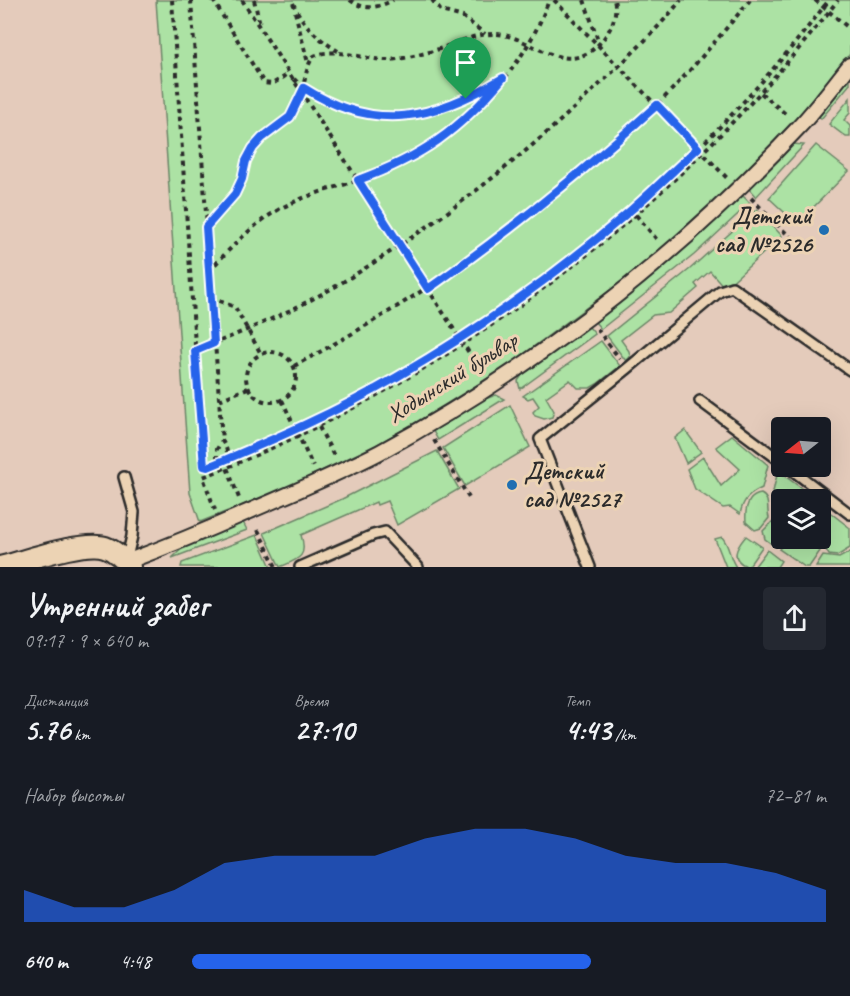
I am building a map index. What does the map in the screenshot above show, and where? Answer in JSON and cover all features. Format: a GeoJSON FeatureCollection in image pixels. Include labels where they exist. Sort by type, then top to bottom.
{"type":"FeatureCollection","features":[{"type":"Feature","properties":{"kind":"street","name":"Ходынский бульвар"},"geometry":{"type":"LineString","coordinates":[[128,564],[320,481],[426,426],[490,386],[588,318],[669,252],[739,188],[800,127],[850,65]]}},
{"type":"Feature","properties":{"kind":"street"},"geometry":{"type":"LineString","coordinates":[[0,567],[83,546],[103,546],[128,564]]}},
{"type":"Feature","properties":{"kind":"lane"},"geometry":{"type":"LineString","coordinates":[[590,567],[540,439],[720,291],[732,287],[850,370]]}},
{"type":"Feature","properties":{"kind":"lane"},"geometry":{"type":"LineString","coordinates":[[700,401],[771,454]]}},
{"type":"Feature","properties":{"kind":"lane"},"geometry":{"type":"LineString","coordinates":[[124,477],[134,512],[128,564]]}},
{"type":"Feature","properties":{"kind":"lane"},"geometry":{"type":"LineString","coordinates":[[801,477],[850,514]]}},
{"type":"Feature","properties":{"kind":"lane"},"geometry":{"type":"LineString","coordinates":[[300,567],[385,532],[418,567]]}},
{"type":"Feature","properties":{"kind":"path"},"geometry":{"type":"LineString","coordinates":[[172,0],[203,465],[208,467],[295,430],[397,377],[460,339],[566,263],[632,209],[698,148],[756,87],[829,0]]}},
{"type":"Feature","properties":{"kind":"path"},"geometry":{"type":"LineString","coordinates":[[191,0],[214,343],[222,441],[227,448],[228,455],[224,460]]}},
{"type":"Feature","properties":{"kind":"path"},"geometry":{"type":"LineString","coordinates":[[213,0],[264,83],[272,84],[289,74]]}},
{"type":"Feature","properties":{"kind":"path"},"geometry":{"type":"LineString","coordinates":[[242,0],[490,386]]}},
{"type":"Feature","properties":{"kind":"path"},"geometry":{"type":"LineString","coordinates":[[254,0],[257,18],[265,36]]}},
{"type":"Feature","properties":{"kind":"path"},"geometry":{"type":"LineString","coordinates":[[350,0],[369,8],[393,0]]}},
{"type":"Feature","properties":{"kind":"path"},"geometry":{"type":"LineString","coordinates":[[432,0],[441,11],[463,17],[479,31],[487,34]]}},
{"type":"Feature","properties":{"kind":"path"},"geometry":{"type":"LineString","coordinates":[[209,272],[236,244],[270,215],[298,201],[402,162],[440,140],[476,109],[503,78],[529,44],[541,22],[549,0]]}},
{"type":"Feature","properties":{"kind":"path"},"geometry":{"type":"LineString","coordinates":[[554,0],[698,148],[794,241]]}},
{"type":"Feature","properties":{"kind":"path"},"geometry":{"type":"LineString","coordinates":[[584,0],[599,44]]}},
{"type":"Feature","properties":{"kind":"path"},"geometry":{"type":"LineString","coordinates":[[206,227],[235,194],[253,148],[262,138],[290,117],[302,96],[310,61],[320,53],[334,52],[366,59],[399,58],[433,51],[487,34],[504,35],[547,53],[568,57],[580,56],[599,44],[609,30],[616,9],[614,0]]}},
{"type":"Feature","properties":{"kind":"path"},"geometry":{"type":"LineString","coordinates":[[195,351],[248,329],[350,278],[467,198],[528,149],[620,66],[681,0]]}},
{"type":"Feature","properties":{"kind":"path"},"geometry":{"type":"LineString","coordinates":[[294,366],[428,289],[497,240],[558,192],[657,105],[750,0]]}},
{"type":"Feature","properties":{"kind":"path"},"geometry":{"type":"LineString","coordinates":[[815,0],[850,29]]}},
{"type":"Feature","properties":{"kind":"path"},"geometry":{"type":"LineString","coordinates":[[221,524],[203,477],[298,437],[401,383],[464,345],[536,295],[636,215],[703,153],[761,93],[838,0]]}},
{"type":"Feature","properties":{"kind":"path"},"geometry":{"type":"LineString","coordinates":[[293,1],[300,16],[314,33],[341,53]]}},
{"type":"Feature","properties":{"kind":"path"},"geometry":{"type":"LineString","coordinates":[[293,1],[308,66]]}},
{"type":"Feature","properties":{"kind":"path"},"geometry":{"type":"LineString","coordinates":[[289,74],[304,88],[323,100],[360,114],[392,117],[428,112],[453,105],[503,78]]}},
{"type":"Feature","properties":{"kind":"path"},"geometry":{"type":"LineString","coordinates":[[761,93],[800,127]]}},
{"type":"Feature","properties":{"kind":"path"},"geometry":{"type":"LineString","coordinates":[[636,215],[669,252]]}},
{"type":"Feature","properties":{"kind":"path"},"geometry":{"type":"LineString","coordinates":[[211,298],[235,307],[261,354]]}},
{"type":"Feature","properties":{"kind":"path"},"geometry":{"type":"LineString","coordinates":[[588,318],[627,369]]}},
{"type":"Feature","properties":{"kind":"path"},"geometry":{"type":"LineString","coordinates":[[277,352],[285,356],[294,366],[296,379],[294,387],[282,400],[265,402],[257,398],[248,388],[246,375],[248,366],[261,354],[277,352]]}},
{"type":"Feature","properties":{"kind":"path"},"geometry":{"type":"LineString","coordinates":[[219,400],[248,388]]}},
{"type":"Feature","properties":{"kind":"path"},"geometry":{"type":"LineString","coordinates":[[282,400],[320,481]]}},
{"type":"Feature","properties":{"kind":"path"},"geometry":{"type":"LineString","coordinates":[[426,426],[469,498]]}},
{"type":"Feature","properties":{"kind":"path"},"geometry":{"type":"LineString","coordinates":[[319,427],[342,470]]}},
{"type":"Feature","properties":{"kind":"path"},"geometry":{"type":"LineString","coordinates":[[222,441],[217,449],[218,457],[224,460],[242,506]]}},
{"type":"Feature","properties":{"kind":"path"},"geometry":{"type":"LineString","coordinates":[[258,530],[276,567]]}},
{"type":"Feature","properties":{"kind":"green space"},"geometry":{"type":"Polygon","coordinates":[[[156,0],[850,0],[850,54],[801,113],[738,179],[673,239],[629,276],[506,367],[376,445],[283,489],[200,522],[190,493],[156,0]]]}},
{"type":"Feature","properties":{"kind":"green space"},"geometry":{"type":"Polygon","coordinates":[[[850,67],[850,84],[821,119],[818,115],[850,67]]]}},
{"type":"Feature","properties":{"kind":"green space"},"geometry":{"type":"Polygon","coordinates":[[[850,98],[850,113],[844,120],[850,126],[850,137],[846,137],[829,124],[850,98]]]}},
{"type":"Feature","properties":{"kind":"green space"},"geometry":{"type":"Polygon","coordinates":[[[793,144],[804,145],[756,197],[749,189],[793,144]]]}},
{"type":"Feature","properties":{"kind":"green space"},"geometry":{"type":"Polygon","coordinates":[[[816,145],[849,171],[797,224],[769,198],[816,145]]]}},
{"type":"Feature","properties":{"kind":"green space"},"geometry":{"type":"Polygon","coordinates":[[[743,196],[750,203],[694,255],[601,329],[595,322],[693,242],[743,196]]]}},
{"type":"Feature","properties":{"kind":"green space"},"geometry":{"type":"Polygon","coordinates":[[[757,209],[782,236],[725,288],[710,271],[695,284],[698,288],[669,313],[653,315],[621,340],[629,351],[630,357],[626,361],[607,336],[690,269],[757,209]]]}},
{"type":"Feature","properties":{"kind":"green space"},"geometry":{"type":"Polygon","coordinates":[[[589,327],[595,334],[520,389],[518,381],[522,375],[589,327]]]}},
{"type":"Feature","properties":{"kind":"green space"},"geometry":{"type":"Polygon","coordinates":[[[601,341],[620,366],[590,388],[578,388],[570,380],[546,397],[554,411],[552,417],[544,419],[535,416],[533,412],[539,406],[533,397],[528,399],[523,396],[601,341]]]}},
{"type":"Feature","properties":{"kind":"green space"},"geometry":{"type":"Polygon","coordinates":[[[496,395],[504,399],[438,440],[433,431],[485,399],[496,395]]]}},
{"type":"Feature","properties":{"kind":"green space"},"geometry":{"type":"Polygon","coordinates":[[[510,405],[530,447],[465,486],[443,448],[510,405]]]}},
{"type":"Feature","properties":{"kind":"green space"},"geometry":{"type":"Polygon","coordinates":[[[685,430],[701,452],[686,463],[675,438],[685,430]]]}},
{"type":"Feature","properties":{"kind":"green space"},"geometry":{"type":"Polygon","coordinates":[[[732,435],[768,465],[762,488],[747,498],[740,514],[730,507],[723,508],[695,489],[687,469],[703,457],[721,486],[740,469],[716,447],[732,435]]]}},
{"type":"Feature","properties":{"kind":"green space"},"geometry":{"type":"Polygon","coordinates":[[[437,451],[459,489],[397,525],[387,501],[377,505],[376,502],[301,535],[302,553],[297,559],[280,567],[264,533],[342,499],[437,451]]]}},
{"type":"Feature","properties":{"kind":"green space"},"geometry":{"type":"Polygon","coordinates":[[[776,477],[786,477],[802,489],[774,489],[776,477]]]}},
{"type":"Feature","properties":{"kind":"green space"},"geometry":{"type":"Polygon","coordinates":[[[761,494],[767,501],[769,518],[761,528],[755,530],[746,522],[746,513],[750,501],[756,495],[761,494]]]}},
{"type":"Feature","properties":{"kind":"green space"},"geometry":{"type":"Polygon","coordinates":[[[831,513],[850,528],[850,548],[837,556],[829,555],[826,549],[831,549],[831,513]]]}},
{"type":"Feature","properties":{"kind":"green space"},"geometry":{"type":"Polygon","coordinates":[[[243,522],[247,530],[172,558],[188,543],[243,522]]]}},
{"type":"Feature","properties":{"kind":"green space"},"geometry":{"type":"Polygon","coordinates":[[[771,523],[771,543],[765,539],[763,531],[771,523]]]}},
{"type":"Feature","properties":{"kind":"green space"},"geometry":{"type":"Polygon","coordinates":[[[257,535],[271,567],[181,567],[182,563],[257,535]]]}},
{"type":"Feature","properties":{"kind":"green space"},"geometry":{"type":"Polygon","coordinates":[[[746,536],[762,547],[748,567],[736,557],[737,549],[746,536]]]}},
{"type":"Feature","properties":{"kind":"green space"},"geometry":{"type":"Polygon","coordinates":[[[722,537],[736,567],[726,567],[715,539],[722,537]]]}},
{"type":"Feature","properties":{"kind":"green space"},"geometry":{"type":"Polygon","coordinates":[[[779,549],[819,549],[820,551],[809,567],[805,567],[779,549]]]}},
{"type":"Feature","properties":{"kind":"green space"},"geometry":{"type":"Polygon","coordinates":[[[767,550],[781,561],[777,567],[754,567],[767,550]]]}},
{"type":"Feature","properties":{"kind":"green space"},"geometry":{"type":"Polygon","coordinates":[[[850,552],[850,567],[816,567],[823,556],[839,558],[850,552]]]}},
{"type":"Feature","properties":{"kind":"place","name":"Детский сад №2526"},"geometry":{"type":"Point","coordinates":[824,230]}},
{"type":"Feature","properties":{"kind":"place","name":"Детский сад №2527"},"geometry":{"type":"Point","coordinates":[512,485]}},
{"type":"Feature","properties":{"kind":"route"},"geometry":{"type":"LineString","coordinates":[[503,78],[462,123],[440,140],[402,162],[358,180],[428,289],[497,240],[558,192],[657,105],[698,148],[632,209],[566,263],[460,339],[397,377],[315,420],[263,445],[206,468],[203,465],[195,351],[214,343],[206,227],[231,201],[242,179],[249,154],[256,143],[290,117],[304,88],[317,97],[345,109],[377,116],[409,116],[440,109],[466,99],[503,78]]}}]}
